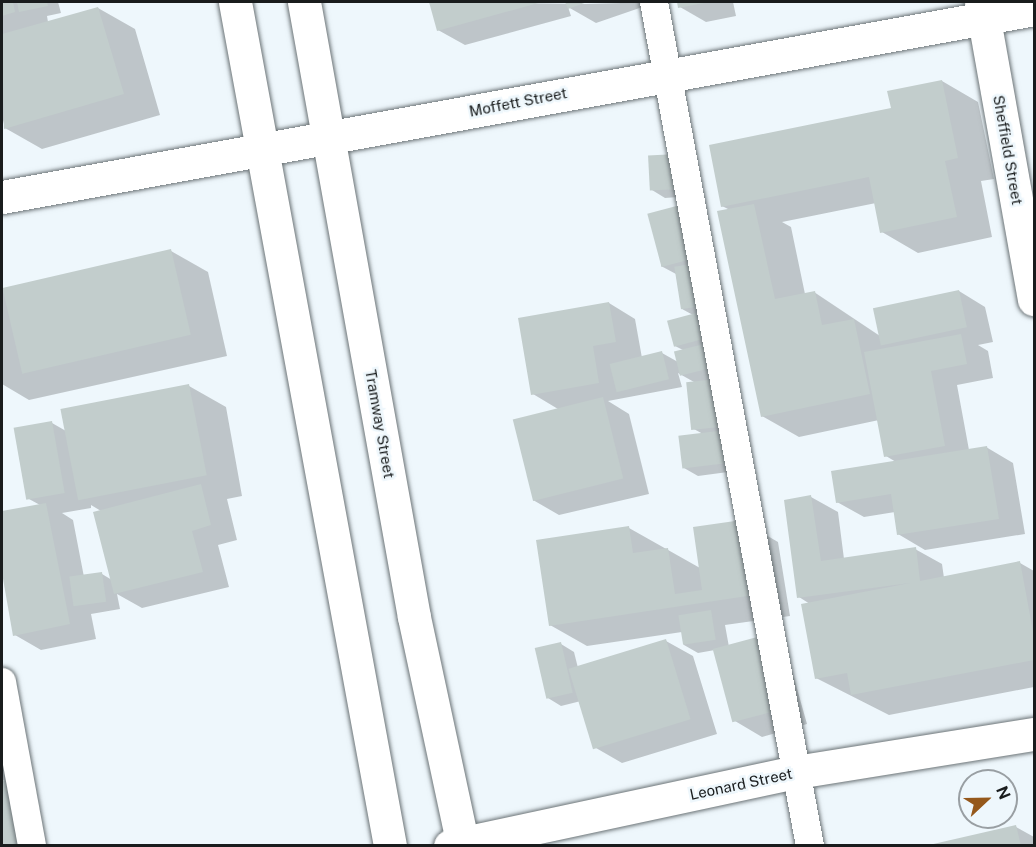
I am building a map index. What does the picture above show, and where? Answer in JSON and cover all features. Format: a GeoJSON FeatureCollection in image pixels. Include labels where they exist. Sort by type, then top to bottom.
{"type":"FeatureCollection","features":[{"type":"Feature","properties":{"kind":"street"},"geometry":{"type":"LineString","coordinates":[[235,2],[390,846]]}},
{"type":"Feature","properties":{"kind":"street","name":"Tramway Street"},"geometry":{"type":"LineString","coordinates":[[304,2],[414,617],[459,844]]}},
{"type":"Feature","properties":{"kind":"street","name":"Moffett Street"},"geometry":{"type":"LineString","coordinates":[[2,197],[262,151],[983,10],[1035,9]]}},
{"type":"Feature","properties":{"kind":"street","name":"Sheffield Street"},"geometry":{"type":"LineString","coordinates":[[983,10],[1035,299]]}},
{"type":"Feature","properties":{"kind":"street","name":"Leonard Street"},"geometry":{"type":"LineString","coordinates":[[459,844],[796,772],[1035,734]]}},
{"type":"Feature","properties":{"kind":"lane"},"geometry":{"type":"LineString","coordinates":[[654,2],[810,846]]}},
{"type":"Feature","properties":{"kind":"lane"},"geometry":{"type":"LineString","coordinates":[[2,682],[32,846]]}},
{"type":"Feature","properties":{"kind":"building"},"geometry":{"type":"Polygon","coordinates":[[[2,2],[13,2],[15,12],[2,16],[2,2]]]}},
{"type":"Feature","properties":{"kind":"building"},"geometry":{"type":"Polygon","coordinates":[[[17,2],[47,2],[48,6],[19,12],[17,2]]]}},
{"type":"Feature","properties":{"kind":"building"},"geometry":{"type":"Polygon","coordinates":[[[429,2],[542,2],[437,31],[429,2]]]}},
{"type":"Feature","properties":{"kind":"building"},"geometry":{"type":"Polygon","coordinates":[[[565,2],[587,2],[568,9],[565,2]]]}},
{"type":"Feature","properties":{"kind":"building"},"geometry":{"type":"Polygon","coordinates":[[[677,2],[704,2],[704,3],[678,8],[677,2]]]}},
{"type":"Feature","properties":{"kind":"building"},"geometry":{"type":"Polygon","coordinates":[[[98,7],[124,94],[4,129],[2,34],[98,7]]]}},
{"type":"Feature","properties":{"kind":"building"},"geometry":{"type":"Polygon","coordinates":[[[942,80],[958,158],[945,161],[957,217],[880,233],[869,177],[721,207],[709,145],[891,108],[887,91],[942,80]]]}},
{"type":"Feature","properties":{"kind":"building"},"geometry":{"type":"Polygon","coordinates":[[[677,154],[679,189],[650,190],[648,156],[677,154]]]}},
{"type":"Feature","properties":{"kind":"building"},"geometry":{"type":"Polygon","coordinates":[[[684,204],[698,257],[662,267],[647,214],[684,204]]]}},
{"type":"Feature","properties":{"kind":"building"},"geometry":{"type":"Polygon","coordinates":[[[754,204],[775,299],[815,291],[822,325],[854,319],[870,394],[761,417],[717,211],[754,204]]]}},
{"type":"Feature","properties":{"kind":"building"},"geometry":{"type":"Polygon","coordinates":[[[171,249],[191,335],[22,374],[2,288],[171,249]]]}},
{"type":"Feature","properties":{"kind":"building"},"geometry":{"type":"Polygon","coordinates":[[[698,263],[705,305],[681,309],[674,267],[698,263]]]}},
{"type":"Feature","properties":{"kind":"building"},"geometry":{"type":"Polygon","coordinates":[[[959,290],[967,327],[881,345],[873,308],[959,290]]]}},
{"type":"Feature","properties":{"kind":"building"},"geometry":{"type":"Polygon","coordinates":[[[609,302],[616,342],[593,346],[599,383],[531,395],[518,318],[609,302]]]}},
{"type":"Feature","properties":{"kind":"building"},"geometry":{"type":"Polygon","coordinates":[[[696,313],[703,339],[674,347],[667,321],[696,313]]]}},
{"type":"Feature","properties":{"kind":"building"},"geometry":{"type":"Polygon","coordinates":[[[961,334],[967,364],[931,371],[945,446],[884,457],[864,352],[961,334]]]}},
{"type":"Feature","properties":{"kind":"building"},"geometry":{"type":"Polygon","coordinates":[[[704,344],[710,368],[680,376],[674,351],[704,344]]]}},
{"type":"Feature","properties":{"kind":"building"},"geometry":{"type":"Polygon","coordinates":[[[662,351],[669,379],[617,392],[610,364],[662,351]]]}},
{"type":"Feature","properties":{"kind":"building"},"geometry":{"type":"Polygon","coordinates":[[[717,379],[722,427],[691,430],[686,382],[717,379]]]}},
{"type":"Feature","properties":{"kind":"building"},"geometry":{"type":"Polygon","coordinates":[[[189,384],[207,475],[78,500],[60,409],[189,384]]]}},
{"type":"Feature","properties":{"kind":"building"},"geometry":{"type":"Polygon","coordinates":[[[603,397],[623,479],[533,501],[513,419],[603,397]]]}},
{"type":"Feature","properties":{"kind":"building"},"geometry":{"type":"Polygon","coordinates":[[[52,421],[65,493],[26,500],[14,428],[52,421]]]}},
{"type":"Feature","properties":{"kind":"building"},"geometry":{"type":"Polygon","coordinates":[[[726,430],[730,463],[682,469],[678,436],[726,430]]]}},
{"type":"Feature","properties":{"kind":"building"},"geometry":{"type":"Polygon","coordinates":[[[987,446],[999,519],[897,535],[891,494],[836,503],[831,471],[987,446]]]}},
{"type":"Feature","properties":{"kind":"building"},"geometry":{"type":"Polygon","coordinates":[[[201,484],[211,525],[192,531],[203,572],[114,594],[93,512],[201,484]]]}},
{"type":"Feature","properties":{"kind":"building"},"geometry":{"type":"Polygon","coordinates":[[[811,495],[821,561],[916,547],[920,581],[1020,561],[1034,637],[1034,660],[851,695],[847,673],[815,679],[801,604],[910,583],[797,598],[784,500],[811,495]]]}},
{"type":"Feature","properties":{"kind":"building"},"geometry":{"type":"Polygon","coordinates":[[[46,503],[70,624],[13,636],[2,573],[2,511],[46,503]]]}},
{"type":"Feature","properties":{"kind":"building"},"geometry":{"type":"Polygon","coordinates":[[[742,520],[754,595],[549,626],[536,540],[629,526],[633,553],[668,548],[675,594],[702,590],[693,527],[742,520]]]}},
{"type":"Feature","properties":{"kind":"building"},"geometry":{"type":"Polygon","coordinates":[[[102,572],[106,602],[73,606],[69,577],[102,572]]]}},
{"type":"Feature","properties":{"kind":"building"},"geometry":{"type":"Polygon","coordinates":[[[711,610],[716,640],[683,645],[678,615],[711,610]]]}},
{"type":"Feature","properties":{"kind":"building"},"geometry":{"type":"Polygon","coordinates":[[[761,636],[781,709],[732,722],[713,649],[761,636]]]}},
{"type":"Feature","properties":{"kind":"building"},"geometry":{"type":"Polygon","coordinates":[[[666,639],[691,719],[593,749],[568,669],[666,639]]]}},
{"type":"Feature","properties":{"kind":"building"},"geometry":{"type":"Polygon","coordinates":[[[561,642],[573,693],[546,699],[535,648],[561,642]]]}},
{"type":"Feature","properties":{"kind":"building"},"geometry":{"type":"Polygon","coordinates":[[[9,779],[31,846],[2,846],[2,781],[9,779]]]}},
{"type":"Feature","properties":{"kind":"building"},"geometry":{"type":"Polygon","coordinates":[[[999,829],[1017,829],[1021,846],[929,846],[999,829]]]}}]}
